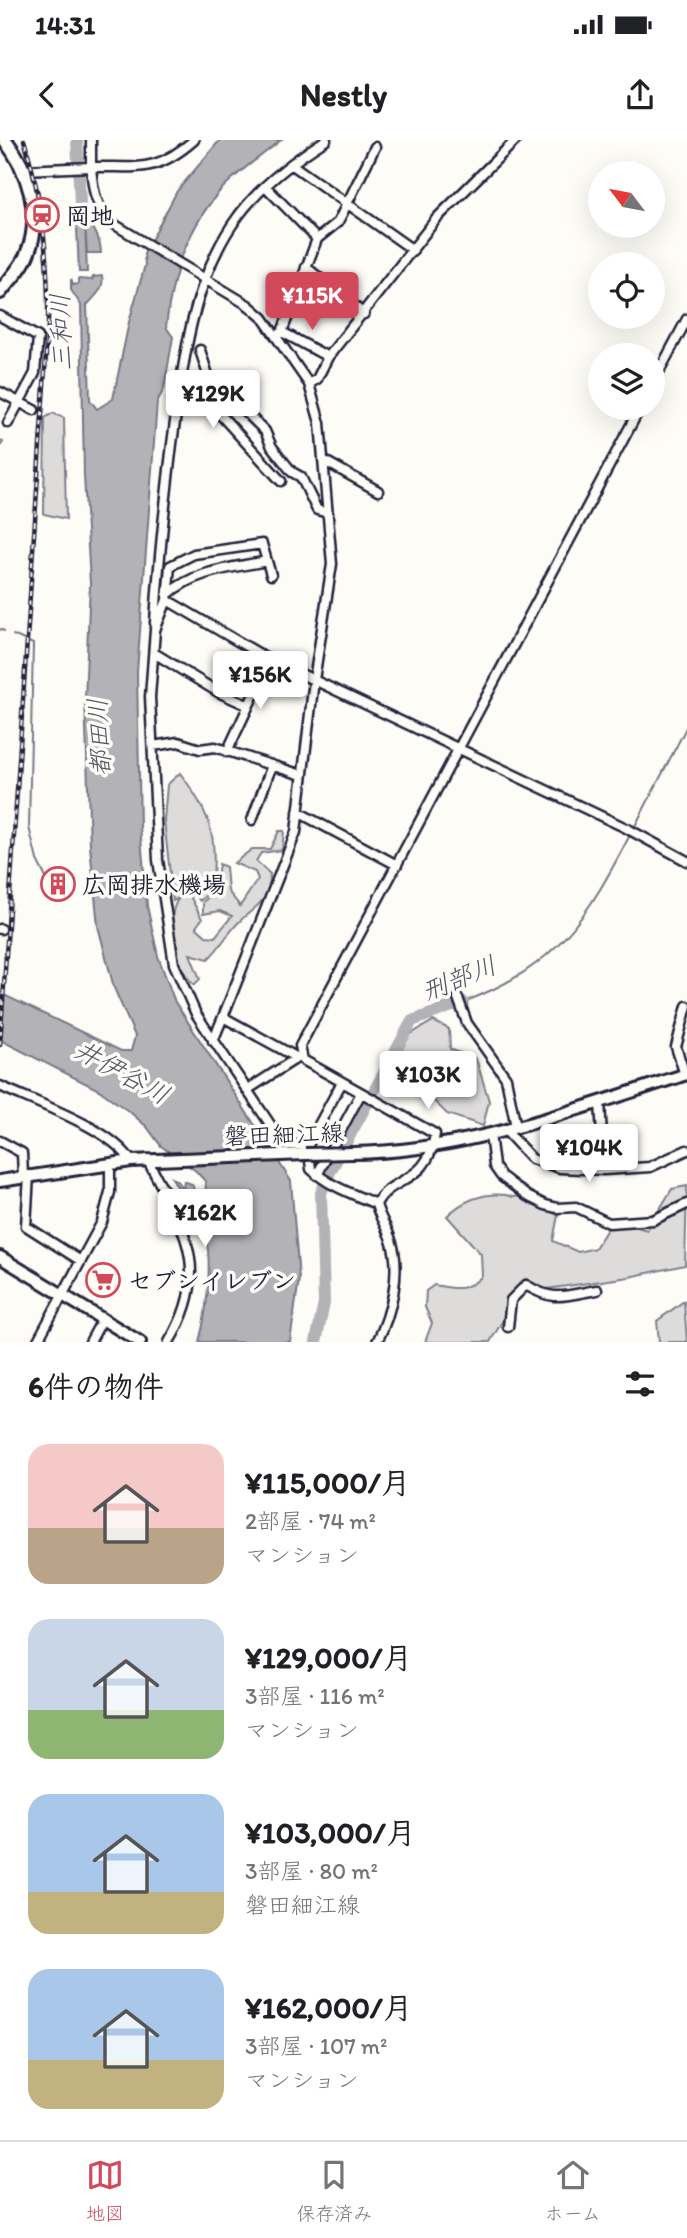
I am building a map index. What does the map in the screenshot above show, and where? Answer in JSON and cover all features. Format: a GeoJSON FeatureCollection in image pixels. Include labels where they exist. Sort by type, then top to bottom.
{"type":"FeatureCollection","features":[{"type":"Feature","properties":{"kind":"highway"},"geometry":{"type":"LineString","coordinates":[[0,292],[20,267],[32,240],[31,194],[24,170],[5,140]]}},
{"type":"Feature","properties":{"kind":"main road","name":"磐田細江線"},"geometry":{"type":"LineString","coordinates":[[0,1181],[149,1159],[282,1155],[307,1150],[385,1153],[433,1146],[511,1129],[686,1074]]}},
{"type":"Feature","properties":{"kind":"main road"},"geometry":{"type":"LineString","coordinates":[[0,1257],[140,1342]]}},
{"type":"Feature","properties":{"kind":"street"},"geometry":{"type":"LineString","coordinates":[[91,140],[88,167],[99,209],[112,223],[132,236],[248,304],[279,335],[309,384],[320,423],[332,564],[314,680],[298,813],[288,854],[213,1041]]}},
{"type":"Feature","properties":{"kind":"street"},"geometry":{"type":"LineString","coordinates":[[24,170],[156,165],[166,162],[194,140]]}},
{"type":"Feature","properties":{"kind":"street"},"geometry":{"type":"LineString","coordinates":[[307,1150],[284,1145],[191,1006],[174,964],[158,860],[150,697],[163,518],[178,402],[194,313],[205,279],[232,225],[265,187],[291,164],[326,140]]}},
{"type":"Feature","properties":{"kind":"street"},"geometry":{"type":"LineString","coordinates":[[309,384],[317,379],[328,357],[437,218],[516,140]]}},
{"type":"Feature","properties":{"kind":"street"},"geometry":{"type":"LineString","coordinates":[[279,335],[317,239],[338,222],[375,147]]}},
{"type":"Feature","properties":{"kind":"street"},"geometry":{"type":"LineString","coordinates":[[291,164],[413,250]]}},
{"type":"Feature","properties":{"kind":"street"},"geometry":{"type":"LineString","coordinates":[[265,187],[317,239]]}},
{"type":"Feature","properties":{"kind":"street"},"geometry":{"type":"LineString","coordinates":[[306,267],[364,314]]}},
{"type":"Feature","properties":{"kind":"street"},"geometry":{"type":"LineString","coordinates":[[0,316],[38,337],[35,373],[8,423]]}},
{"type":"Feature","properties":{"kind":"street"},"geometry":{"type":"LineString","coordinates":[[665,360],[687,319]]}},
{"type":"Feature","properties":{"kind":"street"},"geometry":{"type":"LineString","coordinates":[[279,335],[328,357]]}},
{"type":"Feature","properties":{"kind":"street"},"geometry":{"type":"LineString","coordinates":[[200,349],[210,376],[265,431],[280,457],[292,472],[301,477],[317,510],[328,513]]}},
{"type":"Feature","properties":{"kind":"street"},"geometry":{"type":"LineString","coordinates":[[210,376],[197,389],[281,481]]}},
{"type":"Feature","properties":{"kind":"street"},"geometry":{"type":"LineString","coordinates":[[0,392],[34,410]]}},
{"type":"Feature","properties":{"kind":"street"},"geometry":{"type":"LineString","coordinates":[[247,1090],[300,1056],[304,1037],[634,420]]}},
{"type":"Feature","properties":{"kind":"street"},"geometry":{"type":"LineString","coordinates":[[268,466],[280,457]]}},
{"type":"Feature","properties":{"kind":"street"},"geometry":{"type":"LineString","coordinates":[[323,460],[378,491]]}},
{"type":"Feature","properties":{"kind":"street"},"geometry":{"type":"LineString","coordinates":[[155,630],[167,598],[170,566],[194,554],[262,544],[271,575]]}},
{"type":"Feature","properties":{"kind":"street"},"geometry":{"type":"LineString","coordinates":[[167,598],[180,583],[203,574],[267,561]]}},
{"type":"Feature","properties":{"kind":"street"},"geometry":{"type":"LineString","coordinates":[[167,598],[270,660],[626,828],[687,861]]}},
{"type":"Feature","properties":{"kind":"street"},"geometry":{"type":"LineString","coordinates":[[153,653],[208,687],[247,705]]}},
{"type":"Feature","properties":{"kind":"street"},"geometry":{"type":"LineString","coordinates":[[227,752],[270,660]]}},
{"type":"Feature","properties":{"kind":"street"},"geometry":{"type":"LineString","coordinates":[[153,746],[178,742],[227,752],[302,775]]}},
{"type":"Feature","properties":{"kind":"street"},"geometry":{"type":"LineString","coordinates":[[251,820],[272,765]]}},
{"type":"Feature","properties":{"kind":"street"},"geometry":{"type":"LineString","coordinates":[[298,813],[397,865]]}},
{"type":"Feature","properties":{"kind":"street"},"geometry":{"type":"LineString","coordinates":[[458,998],[461,1010],[506,1079],[511,1129],[532,1159],[560,1168],[604,1170],[650,1167],[687,1150]]}},
{"type":"Feature","properties":{"kind":"street"},"geometry":{"type":"LineString","coordinates":[[686,1074],[676,1046],[687,1006]]}},
{"type":"Feature","properties":{"kind":"street"},"geometry":{"type":"LineString","coordinates":[[223,1017],[296,1057],[300,1056],[435,1134],[433,1146],[416,1176],[387,1191],[376,1204]]}},
{"type":"Feature","properties":{"kind":"street"},"geometry":{"type":"LineString","coordinates":[[342,1082],[307,1150],[311,1169],[318,1176],[376,1204],[393,1243],[392,1299],[376,1342]]}},
{"type":"Feature","properties":{"kind":"street"},"geometry":{"type":"LineString","coordinates":[[0,1086],[107,1139],[125,1151],[131,1161]]}},
{"type":"Feature","properties":{"kind":"street"},"geometry":{"type":"LineString","coordinates":[[318,1176],[361,1093]]}},
{"type":"Feature","properties":{"kind":"street"},"geometry":{"type":"LineString","coordinates":[[600,1102],[604,1170]]}},
{"type":"Feature","properties":{"kind":"street"},"geometry":{"type":"LineString","coordinates":[[490,1134],[494,1166],[500,1176],[527,1196],[545,1205],[556,1208],[576,1207],[609,1223],[653,1220],[687,1204]]}},
{"type":"Feature","properties":{"kind":"street"},"geometry":{"type":"LineString","coordinates":[[0,1141],[22,1153],[26,1176],[26,1226],[81,1261]]}},
{"type":"Feature","properties":{"kind":"street"},"geometry":{"type":"LineString","coordinates":[[149,1159],[187,1236],[191,1251],[186,1308],[169,1342]]}},
{"type":"Feature","properties":{"kind":"street"},"geometry":{"type":"LineString","coordinates":[[37,1342],[108,1207],[110,1164]]}},
{"type":"Feature","properties":{"kind":"street"},"geometry":{"type":"LineString","coordinates":[[508,1327],[511,1300],[526,1285],[553,1298],[597,1290]]}},
{"type":"Feature","properties":{"kind":"street"},"geometry":{"type":"LineString","coordinates":[[90,1342],[103,1318]]}},
{"type":"Feature","properties":{"kind":"shaded area"},"geometry":{"type":"Polygon","coordinates":[[[53,413],[64,418],[66,519],[44,514],[45,418],[53,413]]]}},
{"type":"Feature","properties":{"kind":"shaded area"},"geometry":{"type":"Polygon","coordinates":[[[180,773],[200,802],[213,841],[212,890],[200,901],[192,891],[191,898],[202,919],[196,927],[206,936],[215,937],[232,916],[220,911],[203,914],[203,902],[215,891],[219,864],[226,867],[228,891],[240,906],[258,879],[255,872],[234,863],[252,849],[270,849],[279,831],[284,831],[282,850],[261,853],[256,861],[270,874],[268,890],[262,902],[236,925],[208,959],[190,954],[200,979],[194,985],[182,967],[174,943],[172,918],[179,898],[173,901],[164,820],[167,785],[180,773]]]}},
{"type":"Feature","properties":{"kind":"shaded area"},"geometry":{"type":"Polygon","coordinates":[[[433,1021],[449,1029],[450,1049],[476,1059],[489,1101],[483,1126],[447,1114],[427,1094],[416,1093],[403,1084],[397,1059],[399,1041],[433,1021]]]}},
{"type":"Feature","properties":{"kind":"shaded area"},"geometry":{"type":"Polygon","coordinates":[[[687,1186],[685,1265],[629,1277],[526,1292],[509,1310],[490,1342],[425,1342],[432,1323],[425,1307],[426,1291],[434,1285],[465,1287],[482,1276],[481,1254],[447,1216],[459,1206],[481,1196],[497,1194],[516,1197],[522,1194],[538,1207],[558,1215],[553,1241],[578,1252],[595,1248],[609,1226],[628,1224],[647,1230],[672,1189],[687,1186]]]}},
{"type":"Feature","properties":{"kind":"shaded area"},"geometry":{"type":"Polygon","coordinates":[[[684,1301],[687,1342],[659,1342],[657,1321],[684,1301]]]}},
{"type":"Feature","properties":{"kind":"water"},"geometry":{"type":"Polygon","coordinates":[[[220,140],[281,140],[233,178],[208,207],[182,255],[168,309],[166,327],[173,337],[164,389],[157,402],[137,672],[140,826],[147,906],[158,956],[175,1002],[291,1181],[299,1279],[290,1342],[199,1342],[207,1297],[207,1245],[199,1219],[172,1178],[183,1188],[184,1181],[192,1184],[201,1209],[209,1216],[205,1181],[196,1171],[161,1146],[147,1127],[131,1113],[99,1090],[0,1040],[0,993],[121,1051],[131,1051],[135,1036],[114,988],[98,926],[90,846],[85,699],[90,583],[84,476],[81,305],[71,290],[71,279],[73,285],[78,284],[78,279],[92,280],[93,277],[102,276],[103,281],[101,289],[87,305],[90,400],[97,409],[113,399],[129,322],[145,265],[144,254],[177,191],[220,140]]]}},
{"type":"Feature","properties":{"kind":"water"},"geometry":{"type":"Polygon","coordinates":[[[80,196],[84,211],[98,237],[101,253],[87,253],[85,222],[87,272],[79,272],[76,207],[80,196]]]}},
{"type":"Feature","properties":{"kind":"waterway","name":"三和川"},"geometry":{"type":"LineString","coordinates":[[77,140],[81,224]]}},
{"type":"Feature","properties":{"kind":"waterway"},"geometry":{"type":"LineString","coordinates":[[0,441],[3,442],[0,447]]}},
{"type":"Feature","properties":{"kind":"waterway"},"geometry":{"type":"LineString","coordinates":[[0,629],[4,631]]}},
{"type":"Feature","properties":{"kind":"waterway"},"geometry":{"type":"LineString","coordinates":[[13,635],[33,644],[29,827],[37,860],[53,892],[65,893]]}},
{"type":"Feature","properties":{"kind":"waterway","name":"刑部川"},"geometry":{"type":"LineString","coordinates":[[634,828],[687,726]]}},
{"type":"Feature","properties":{"kind":"waterway","name":"刑部川"},"geometry":{"type":"LineString","coordinates":[[464,1002],[497,988],[524,972],[566,936],[599,890],[631,833]]}},
{"type":"Feature","properties":{"kind":"waterway","name":"刑部川"},"geometry":{"type":"LineString","coordinates":[[316,1342],[324,1303],[321,1193],[330,1172],[412,1021],[463,1002]]}},
{"type":"Feature","properties":{"kind":"railway"},"geometry":{"type":"LineString","coordinates":[[0,1045],[48,325],[44,231],[24,140]]}},
{"type":"Feature","properties":{"kind":"place","name":"岡地"},"geometry":{"type":"Point","coordinates":[42,215]}},
{"type":"Feature","properties":{"kind":"place","name":"広岡排水機場"},"geometry":{"type":"Point","coordinates":[58,884]}},
{"type":"Feature","properties":{"kind":"place","name":"セブンイレブン"},"geometry":{"type":"Point","coordinates":[103,1280]}},
{"type":"Feature","properties":{"kind":"water label","name":"都田川"},"geometry":{"type":"Point","coordinates":[99,737]}},
{"type":"Feature","properties":{"kind":"water label","name":"井伊谷川"},"geometry":{"type":"Point","coordinates":[122,1072]}}]}
